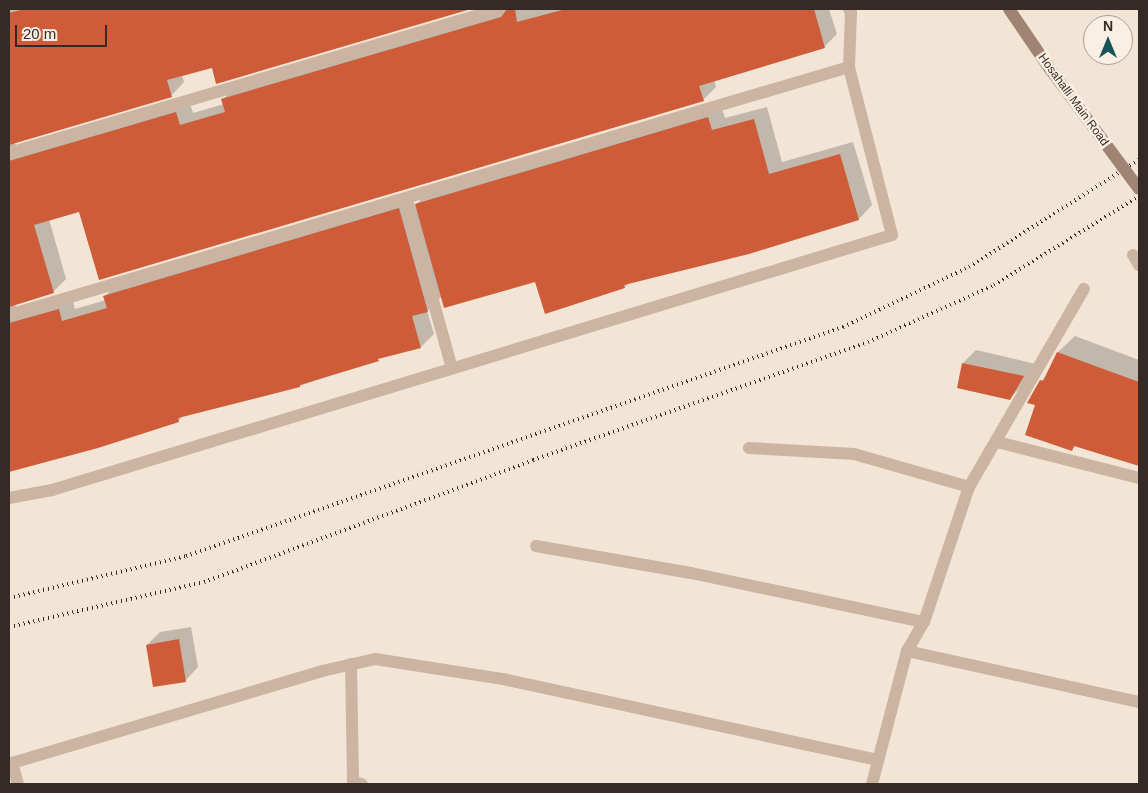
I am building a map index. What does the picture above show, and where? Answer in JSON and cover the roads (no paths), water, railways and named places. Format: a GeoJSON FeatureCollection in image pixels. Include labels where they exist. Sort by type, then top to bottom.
{"type":"FeatureCollection","features":[{"type":"Feature","properties":{"kind":"street"},"geometry":{"type":"LineString","coordinates":[[9,153],[499,9]]}},
{"type":"Feature","properties":{"kind":"street"},"geometry":{"type":"LineString","coordinates":[[9,498],[52,490],[892,235],[850,68],[852,12],[849,9]]}},
{"type":"Feature","properties":{"kind":"street","name":"Hosahalli Main Road"},"geometry":{"type":"LineString","coordinates":[[1009,9],[1050,70],[1139,189]]}},
{"type":"Feature","properties":{"kind":"street"},"geometry":{"type":"LineString","coordinates":[[9,314],[850,68]]}},
{"type":"Feature","properties":{"kind":"street"},"geometry":{"type":"LineString","coordinates":[[405,199],[452,368]]}},
{"type":"Feature","properties":{"kind":"street"},"geometry":{"type":"LineString","coordinates":[[872,784],[907,651],[924,622],[969,487],[997,442],[1084,289]]}},
{"type":"Feature","properties":{"kind":"street"},"geometry":{"type":"LineString","coordinates":[[997,442],[1139,478]]}},
{"type":"Feature","properties":{"kind":"street"},"geometry":{"type":"LineString","coordinates":[[749,448],[854,454],[969,487]]}},
{"type":"Feature","properties":{"kind":"street"},"geometry":{"type":"LineString","coordinates":[[536,546],[691,573],[924,622]]}},
{"type":"Feature","properties":{"kind":"street"},"geometry":{"type":"LineString","coordinates":[[907,651],[1139,702]]}},
{"type":"Feature","properties":{"kind":"street"},"geometry":{"type":"LineString","coordinates":[[18,784],[12,763],[351,664],[375,659],[503,679],[877,760]]}},
{"type":"Feature","properties":{"kind":"street"},"geometry":{"type":"LineString","coordinates":[[351,664],[353,782],[362,784]]}},
{"type":"Feature","properties":{"kind":"railway"},"geometry":{"type":"LineString","coordinates":[[9,598],[186,556],[843,327],[969,267],[1139,160]]}},
{"type":"Feature","properties":{"kind":"railway"},"geometry":{"type":"LineString","coordinates":[[9,627],[204,582],[533,460],[868,342],[994,285],[1139,196]]}}]}
